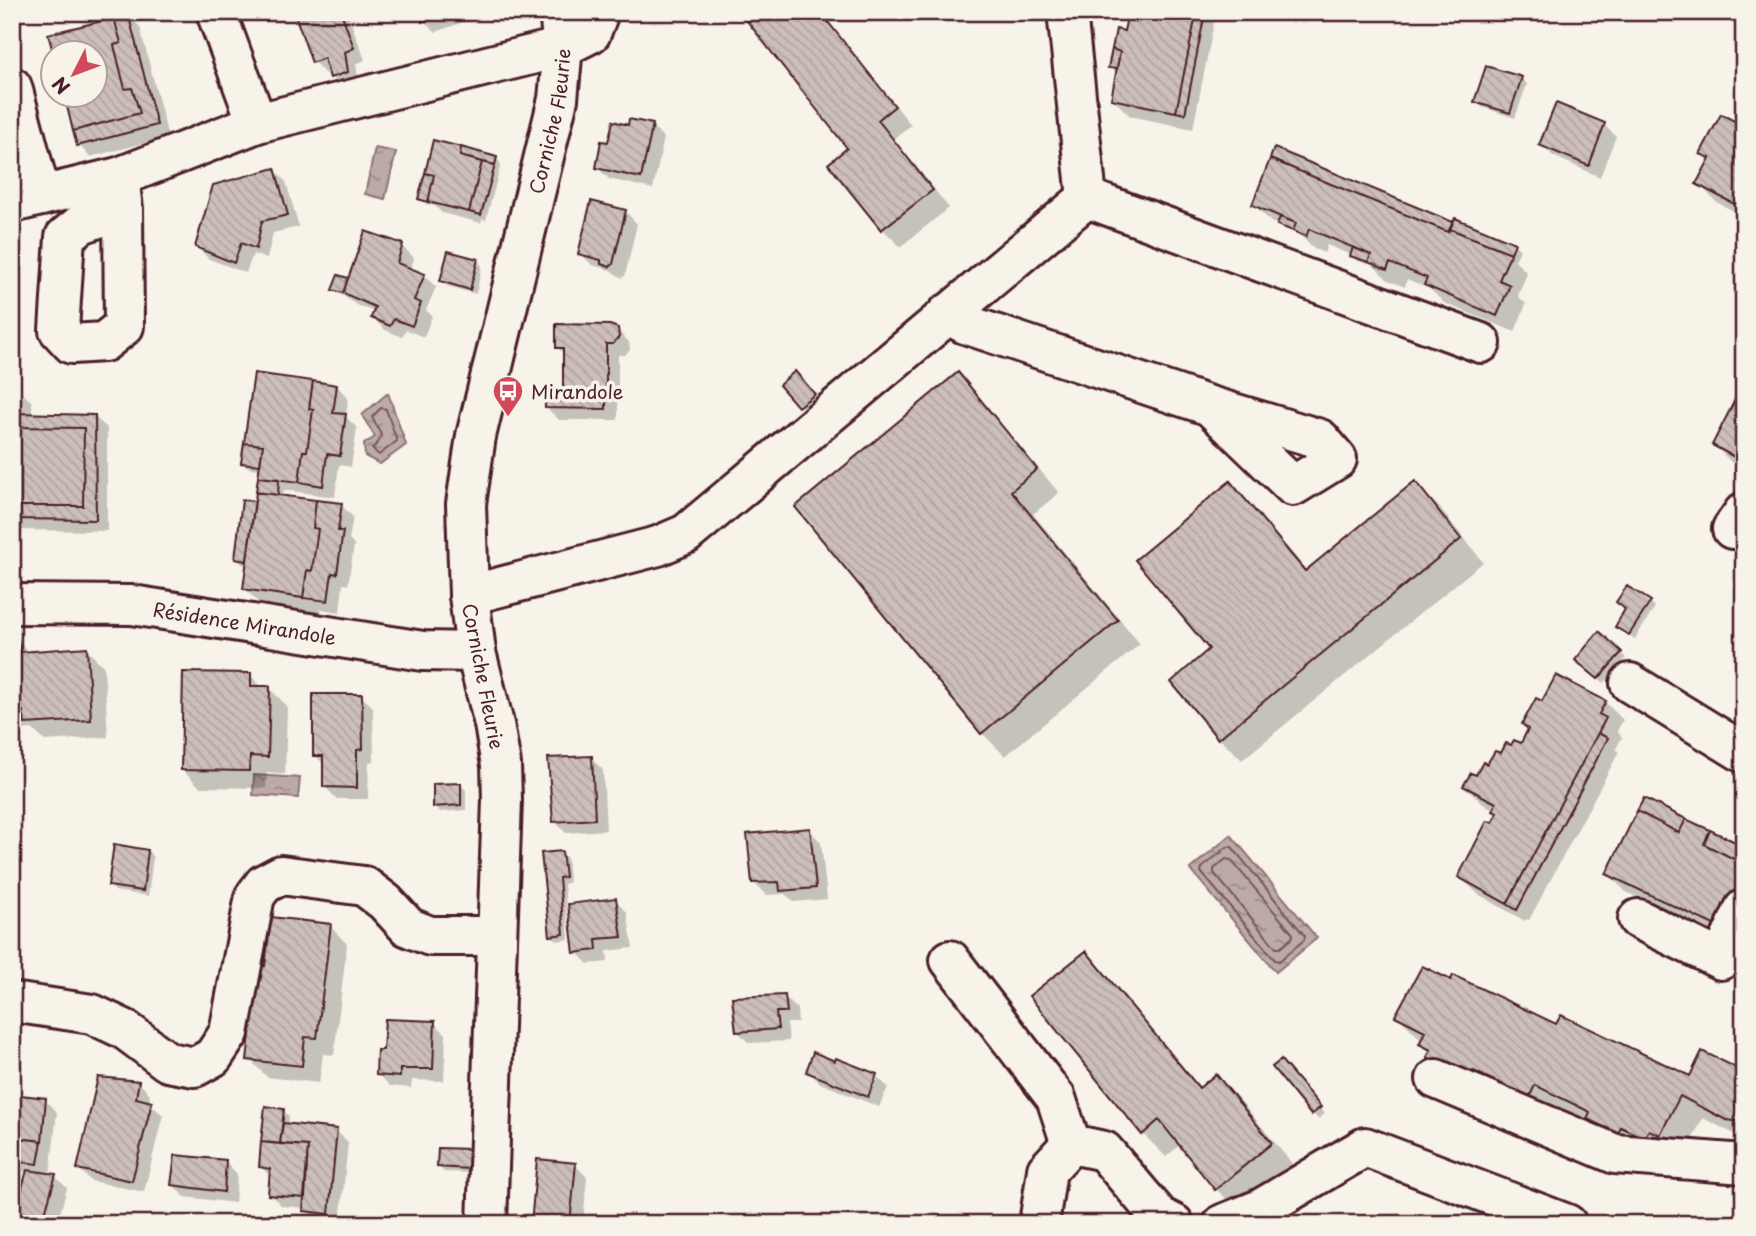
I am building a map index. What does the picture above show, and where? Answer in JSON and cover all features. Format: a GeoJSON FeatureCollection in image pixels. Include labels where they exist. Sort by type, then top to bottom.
{"type":"FeatureCollection","features":[{"type":"Feature","properties":{"kind":"street"},"geometry":{"type":"LineString","coordinates":[[216,12],[257,123]]}},
{"type":"Feature","properties":{"kind":"street"},"geometry":{"type":"LineString","coordinates":[[12,87],[27,199],[121,193],[257,123],[561,30],[591,33],[599,12]]}},
{"type":"Feature","properties":{"kind":"street"},"geometry":{"type":"LineString","coordinates":[[1067,12],[1087,198]]}},
{"type":"Feature","properties":{"kind":"street","name":"Corniche Fleurie"},"geometry":{"type":"LineString","coordinates":[[486,1224],[502,800],[494,724],[476,652],[469,595],[466,504],[477,436],[558,99],[561,30]]}},
{"type":"Feature","properties":{"kind":"street"},"geometry":{"type":"LineString","coordinates":[[469,595],[657,546],[686,534],[1087,198]]}},
{"type":"Feature","properties":{"kind":"street"},"geometry":{"type":"LineString","coordinates":[[1087,198],[1481,343]]}},
{"type":"Feature","properties":{"kind":"street"},"geometry":{"type":"LineString","coordinates":[[947,314],[965,324],[1210,406]]}},
{"type":"Feature","properties":{"kind":"street","name":"Résidence Mirandole"},"geometry":{"type":"LineString","coordinates":[[12,604],[132,605],[422,651],[476,652]]}},
{"type":"Feature","properties":{"kind":"street"},"geometry":{"type":"LineString","coordinates":[[1630,683],[1744,753]]}},
{"type":"Feature","properties":{"kind":"street"},"geometry":{"type":"LineString","coordinates":[[12,1002],[92,1014],[124,1029],[167,1062],[195,1067],[214,1057],[229,1033],[255,896],[264,884],[281,875],[364,886],[385,902],[408,927],[430,936],[497,936]]}},
{"type":"Feature","properties":{"kind":"street"},"geometry":{"type":"LineString","coordinates":[[1638,919],[1721,960],[1744,909]]}},
{"type":"Feature","properties":{"kind":"street"},"geometry":{"type":"LineString","coordinates":[[950,960],[1056,1098],[1071,1144]]}},
{"type":"Feature","properties":{"kind":"street"},"geometry":{"type":"LineString","coordinates":[[1436,1079],[1615,1154],[1744,1164]]}},
{"type":"Feature","properties":{"kind":"street"},"geometry":{"type":"LineString","coordinates":[[1039,1224],[1046,1170],[1071,1144]]}},
{"type":"Feature","properties":{"kind":"street"},"geometry":{"type":"LineString","coordinates":[[1071,1144],[1104,1151],[1160,1217],[1174,1224]]}},
{"type":"Feature","properties":{"kind":"street"},"geometry":{"type":"LineString","coordinates":[[1223,1224],[1260,1209],[1365,1147],[1567,1224]]}},
{"type":"Feature","properties":{"kind":"water"},"geometry":{"type":"Polygon","coordinates":[[[375,148],[396,152],[385,199],[365,194],[375,148]]]}},
{"type":"Feature","properties":{"kind":"water"},"geometry":{"type":"Polygon","coordinates":[[[388,393],[406,445],[380,464],[365,456],[364,444],[375,437],[362,415],[388,393]]]}},
{"type":"Feature","properties":{"kind":"water"},"geometry":{"type":"Polygon","coordinates":[[[254,775],[300,778],[298,798],[253,795],[254,775]]]}},
{"type":"Feature","properties":{"kind":"water"},"geometry":{"type":"Polygon","coordinates":[[[1231,835],[1317,938],[1276,972],[1190,869],[1231,835]]]}},
{"type":"Feature","properties":{"kind":"building"},"geometry":{"type":"Polygon","coordinates":[[[294,12],[341,12],[354,48],[345,52],[348,72],[330,78],[324,58],[312,63],[294,12]]]}},
{"type":"Feature","properties":{"kind":"building"},"geometry":{"type":"Polygon","coordinates":[[[419,12],[447,12],[422,22],[419,12]]]}},
{"type":"Feature","properties":{"kind":"building"},"geometry":{"type":"Polygon","coordinates":[[[740,12],[820,12],[895,106],[878,120],[933,190],[881,230],[828,164],[847,148],[740,12]]]}},
{"type":"Feature","properties":{"kind":"building"},"geometry":{"type":"Polygon","coordinates":[[[1128,12],[1188,12],[1196,15],[1176,112],[1111,99],[1120,52],[1112,49],[1116,29],[1124,31],[1128,12]]]}},
{"type":"Feature","properties":{"kind":"building"},"geometry":{"type":"Polygon","coordinates":[[[128,13],[157,125],[77,146],[73,131],[140,113],[132,88],[125,89],[114,45],[121,43],[114,18],[128,13]]]}},
{"type":"Feature","properties":{"kind":"building"},"geometry":{"type":"Polygon","coordinates":[[[1196,15],[1204,18],[1185,114],[1176,112],[1196,15]]]}},
{"type":"Feature","properties":{"kind":"building"},"geometry":{"type":"Polygon","coordinates":[[[114,18],[121,43],[114,45],[125,89],[132,88],[140,113],[73,131],[67,108],[108,108],[108,38],[49,38],[48,34],[114,18]]]}},
{"type":"Feature","properties":{"kind":"building"},"geometry":{"type":"Polygon","coordinates":[[[1112,49],[1120,52],[1117,69],[1108,68],[1112,49]]]}},
{"type":"Feature","properties":{"kind":"building"},"geometry":{"type":"Polygon","coordinates":[[[1486,66],[1522,77],[1510,113],[1474,102],[1486,66]]]}},
{"type":"Feature","properties":{"kind":"building"},"geometry":{"type":"Polygon","coordinates":[[[1556,103],[1605,123],[1589,166],[1539,145],[1556,103]]]}},
{"type":"Feature","properties":{"kind":"building"},"geometry":{"type":"Polygon","coordinates":[[[1721,114],[1744,126],[1744,209],[1696,184],[1710,158],[1700,154],[1721,114]]]}},
{"type":"Feature","properties":{"kind":"building"},"geometry":{"type":"Polygon","coordinates":[[[629,119],[653,124],[641,178],[596,168],[601,141],[608,142],[613,121],[628,125],[629,119]]]}},
{"type":"Feature","properties":{"kind":"building"},"geometry":{"type":"Polygon","coordinates":[[[433,140],[461,147],[460,156],[482,162],[469,212],[428,202],[434,175],[425,173],[433,140]]]}},
{"type":"Feature","properties":{"kind":"building"},"geometry":{"type":"Polygon","coordinates":[[[461,147],[497,157],[495,165],[460,156],[461,147]]]}},
{"type":"Feature","properties":{"kind":"building"},"geometry":{"type":"Polygon","coordinates":[[[1274,148],[1453,222],[1448,232],[1270,159],[1274,148]]]}},
{"type":"Feature","properties":{"kind":"building"},"geometry":{"type":"Polygon","coordinates":[[[1270,159],[1448,232],[1450,229],[1511,253],[1499,280],[1510,285],[1497,316],[1424,285],[1427,278],[1390,263],[1387,270],[1368,262],[1371,255],[1309,229],[1306,237],[1293,231],[1296,223],[1252,205],[1270,159]]]}},
{"type":"Feature","properties":{"kind":"building"},"geometry":{"type":"Polygon","coordinates":[[[482,162],[495,165],[481,215],[469,212],[482,162]]]}},
{"type":"Feature","properties":{"kind":"building"},"geometry":{"type":"Polygon","coordinates":[[[275,168],[288,215],[262,221],[256,249],[241,243],[234,263],[195,247],[213,185],[275,168]]]}},
{"type":"Feature","properties":{"kind":"building"},"geometry":{"type":"Polygon","coordinates":[[[425,173],[434,175],[428,202],[418,199],[425,173]]]}},
{"type":"Feature","properties":{"kind":"building"},"geometry":{"type":"Polygon","coordinates":[[[591,201],[626,210],[610,267],[601,264],[601,260],[578,254],[591,201]]]}},
{"type":"Feature","properties":{"kind":"building"},"geometry":{"type":"Polygon","coordinates":[[[1280,217],[1296,223],[1293,231],[1277,225],[1280,217]]]}},
{"type":"Feature","properties":{"kind":"building"},"geometry":{"type":"Polygon","coordinates":[[[1455,218],[1515,243],[1511,253],[1450,229],[1455,218]]]}},
{"type":"Feature","properties":{"kind":"building"},"geometry":{"type":"Polygon","coordinates":[[[365,231],[403,244],[397,263],[425,274],[414,300],[421,303],[412,326],[394,319],[390,326],[371,318],[375,307],[343,293],[365,231]]]}},
{"type":"Feature","properties":{"kind":"building"},"geometry":{"type":"Polygon","coordinates":[[[1353,247],[1371,255],[1368,262],[1350,256],[1353,247]]]}},
{"type":"Feature","properties":{"kind":"building"},"geometry":{"type":"Polygon","coordinates":[[[448,251],[478,259],[470,290],[440,281],[448,251]]]}},
{"type":"Feature","properties":{"kind":"building"},"geometry":{"type":"Polygon","coordinates":[[[338,275],[348,278],[343,293],[332,290],[338,275]]]}},
{"type":"Feature","properties":{"kind":"building"},"geometry":{"type":"Polygon","coordinates":[[[556,324],[610,325],[618,328],[619,337],[613,344],[606,344],[606,409],[545,408],[545,390],[563,390],[563,348],[556,348],[556,324]]]}},
{"type":"Feature","properties":{"kind":"building"},"geometry":{"type":"Polygon","coordinates":[[[795,371],[815,394],[798,407],[779,385],[795,371]]]}},
{"type":"Feature","properties":{"kind":"building"},"geometry":{"type":"Polygon","coordinates":[[[958,372],[1037,469],[1011,491],[1118,620],[981,734],[795,507],[958,372]]]}},
{"type":"Feature","properties":{"kind":"building"},"geometry":{"type":"Polygon","coordinates":[[[254,373],[313,381],[309,409],[313,410],[299,482],[258,477],[263,445],[244,443],[254,373]]]}},
{"type":"Feature","properties":{"kind":"building"},"geometry":{"type":"Polygon","coordinates":[[[313,381],[337,385],[333,413],[346,414],[340,456],[327,454],[323,486],[299,482],[313,410],[309,409],[313,381]]]}},
{"type":"Feature","properties":{"kind":"building"},"geometry":{"type":"Polygon","coordinates":[[[12,382],[15,382],[15,427],[84,428],[83,506],[12,506],[12,382]]]}},
{"type":"Feature","properties":{"kind":"building"},"geometry":{"type":"Polygon","coordinates":[[[1739,392],[1744,395],[1744,462],[1712,445],[1739,392]]]}},
{"type":"Feature","properties":{"kind":"building"},"geometry":{"type":"Polygon","coordinates":[[[15,413],[95,415],[96,520],[12,519],[12,506],[83,506],[84,428],[15,427],[15,413]]]}},
{"type":"Feature","properties":{"kind":"building"},"geometry":{"type":"Polygon","coordinates":[[[244,443],[263,445],[260,465],[241,463],[244,443]]]}},
{"type":"Feature","properties":{"kind":"building"},"geometry":{"type":"Polygon","coordinates":[[[258,477],[279,479],[278,495],[256,492],[258,477]]]}},
{"type":"Feature","properties":{"kind":"building"},"geometry":{"type":"Polygon","coordinates":[[[1230,481],[1305,571],[1415,481],[1461,539],[1218,739],[1171,682],[1209,649],[1135,560],[1230,481]]]}},
{"type":"Feature","properties":{"kind":"building"},"geometry":{"type":"Polygon","coordinates":[[[256,492],[316,500],[313,528],[318,529],[312,571],[307,570],[303,598],[243,589],[256,492]]]}},
{"type":"Feature","properties":{"kind":"building"},"geometry":{"type":"Polygon","coordinates":[[[242,500],[255,501],[247,561],[235,559],[242,500]]]}},
{"type":"Feature","properties":{"kind":"building"},"geometry":{"type":"Polygon","coordinates":[[[316,500],[342,503],[338,531],[343,531],[337,574],[332,573],[328,601],[303,598],[307,570],[312,571],[318,529],[313,528],[316,500]]]}},
{"type":"Feature","properties":{"kind":"building"},"geometry":{"type":"Polygon","coordinates":[[[1627,586],[1651,601],[1629,635],[1615,627],[1625,609],[1616,602],[1627,586]]]}},
{"type":"Feature","properties":{"kind":"building"},"geometry":{"type":"Polygon","coordinates":[[[1599,631],[1622,652],[1598,679],[1575,660],[1599,631]]]}},
{"type":"Feature","properties":{"kind":"building"},"geometry":{"type":"Polygon","coordinates":[[[18,639],[20,652],[87,647],[91,720],[25,724],[23,711],[12,712],[12,640],[18,639]]]}},
{"type":"Feature","properties":{"kind":"building"},"geometry":{"type":"Polygon","coordinates":[[[183,672],[251,673],[251,686],[270,686],[268,757],[250,756],[249,771],[181,770],[183,672]]]}},
{"type":"Feature","properties":{"kind":"building"},"geometry":{"type":"Polygon","coordinates":[[[1556,675],[1606,701],[1599,714],[1606,718],[1507,904],[1458,877],[1487,821],[1493,822],[1497,813],[1493,811],[1496,803],[1463,786],[1471,773],[1476,775],[1483,762],[1487,764],[1495,751],[1501,753],[1506,743],[1511,745],[1514,740],[1521,743],[1528,729],[1522,724],[1536,698],[1542,701],[1556,675]]]}},
{"type":"Feature","properties":{"kind":"building"},"geometry":{"type":"Polygon","coordinates":[[[313,694],[362,694],[363,749],[357,750],[357,788],[323,787],[323,756],[313,756],[313,694]]]}},
{"type":"Feature","properties":{"kind":"building"},"geometry":{"type":"Polygon","coordinates":[[[1598,733],[1608,738],[1517,910],[1507,904],[1598,733]]]}},
{"type":"Feature","properties":{"kind":"building"},"geometry":{"type":"Polygon","coordinates":[[[592,756],[595,819],[553,822],[548,758],[592,756]]]}},
{"type":"Feature","properties":{"kind":"building"},"geometry":{"type":"Polygon","coordinates":[[[461,783],[461,805],[433,807],[433,784],[461,783]]]}},
{"type":"Feature","properties":{"kind":"building"},"geometry":{"type":"Polygon","coordinates":[[[1644,798],[1686,819],[1679,833],[1637,811],[1644,798]]]}},
{"type":"Feature","properties":{"kind":"building"},"geometry":{"type":"Polygon","coordinates":[[[1637,811],[1679,833],[1686,819],[1710,830],[1704,844],[1744,864],[1744,878],[1720,928],[1606,874],[1637,811]]]}},
{"type":"Feature","properties":{"kind":"building"},"geometry":{"type":"Polygon","coordinates":[[[810,828],[816,888],[780,891],[779,882],[752,883],[747,834],[810,828]]]}},
{"type":"Feature","properties":{"kind":"building"},"geometry":{"type":"Polygon","coordinates":[[[1710,830],[1744,846],[1744,864],[1704,844],[1710,830]]]}},
{"type":"Feature","properties":{"kind":"building"},"geometry":{"type":"Polygon","coordinates":[[[114,844],[148,850],[143,891],[108,886],[114,844]]]}},
{"type":"Feature","properties":{"kind":"building"},"geometry":{"type":"Polygon","coordinates":[[[562,851],[565,877],[559,878],[564,934],[550,936],[541,853],[562,851]]]}},
{"type":"Feature","properties":{"kind":"building"},"geometry":{"type":"Polygon","coordinates":[[[616,898],[622,937],[596,939],[597,950],[574,953],[568,904],[616,898]]]}},
{"type":"Feature","properties":{"kind":"building"},"geometry":{"type":"Polygon","coordinates":[[[271,917],[331,924],[317,1038],[305,1037],[302,1066],[247,1060],[258,965],[265,966],[271,917]]]}},
{"type":"Feature","properties":{"kind":"building"},"geometry":{"type":"Polygon","coordinates":[[[1086,951],[1199,1088],[1216,1074],[1272,1143],[1215,1190],[1159,1120],[1142,1135],[1029,996],[1086,951]]]}},
{"type":"Feature","properties":{"kind":"building"},"geometry":{"type":"Polygon","coordinates":[[[1422,966],[1451,980],[1453,975],[1556,1024],[1561,1015],[1690,1076],[1702,1051],[1731,1065],[1744,1075],[1744,1122],[1726,1120],[1680,1096],[1660,1135],[1649,1130],[1644,1138],[1621,1127],[1618,1134],[1587,1119],[1590,1112],[1535,1085],[1527,1098],[1474,1071],[1470,1078],[1427,1057],[1431,1050],[1419,1044],[1425,1031],[1395,1016],[1422,966]]]}},
{"type":"Feature","properties":{"kind":"building"},"geometry":{"type":"Polygon","coordinates":[[[785,995],[787,1012],[776,1012],[778,1029],[736,1032],[732,997],[785,995]]]}},
{"type":"Feature","properties":{"kind":"building"},"geometry":{"type":"Polygon","coordinates":[[[385,1019],[435,1021],[433,1069],[400,1069],[400,1077],[376,1075],[377,1050],[383,1050],[385,1019]]]}},
{"type":"Feature","properties":{"kind":"building"},"geometry":{"type":"Polygon","coordinates":[[[813,1052],[877,1074],[868,1097],[806,1072],[813,1052]]]}},
{"type":"Feature","properties":{"kind":"building"},"geometry":{"type":"Polygon","coordinates":[[[1281,1060],[1321,1107],[1311,1115],[1272,1067],[1281,1060]]]}},
{"type":"Feature","properties":{"kind":"building"},"geometry":{"type":"Polygon","coordinates":[[[98,1077],[139,1081],[136,1098],[152,1102],[132,1181],[77,1169],[98,1077]]]}},
{"type":"Feature","properties":{"kind":"building"},"geometry":{"type":"Polygon","coordinates":[[[12,1094],[46,1098],[42,1141],[12,1137],[12,1094]]]}},
{"type":"Feature","properties":{"kind":"building"},"geometry":{"type":"Polygon","coordinates":[[[265,1106],[284,1109],[280,1144],[261,1142],[265,1106]]]}},
{"type":"Feature","properties":{"kind":"building"},"geometry":{"type":"Polygon","coordinates":[[[283,1123],[337,1129],[329,1214],[303,1211],[308,1146],[280,1144],[283,1123]]]}},
{"type":"Feature","properties":{"kind":"building"},"geometry":{"type":"Polygon","coordinates":[[[12,1137],[42,1141],[38,1164],[12,1161],[12,1137]]]}},
{"type":"Feature","properties":{"kind":"building"},"geometry":{"type":"Polygon","coordinates":[[[261,1142],[308,1146],[305,1198],[268,1195],[270,1169],[259,1167],[261,1142]]]}},
{"type":"Feature","properties":{"kind":"building"},"geometry":{"type":"Polygon","coordinates":[[[438,1148],[470,1149],[469,1169],[437,1167],[438,1148]]]}},
{"type":"Feature","properties":{"kind":"building"},"geometry":{"type":"Polygon","coordinates":[[[175,1155],[226,1160],[224,1192],[171,1185],[175,1155]]]}},
{"type":"Feature","properties":{"kind":"building"},"geometry":{"type":"Polygon","coordinates":[[[537,1159],[576,1163],[570,1224],[531,1224],[537,1159]]]}},
{"type":"Feature","properties":{"kind":"building"},"geometry":{"type":"Polygon","coordinates":[[[27,1170],[56,1174],[42,1224],[12,1224],[27,1170]]]}},
{"type":"Feature","properties":{"kind":"place","name":"Mirandole"},"geometry":{"type":"Point","coordinates":[508,418]}}]}
